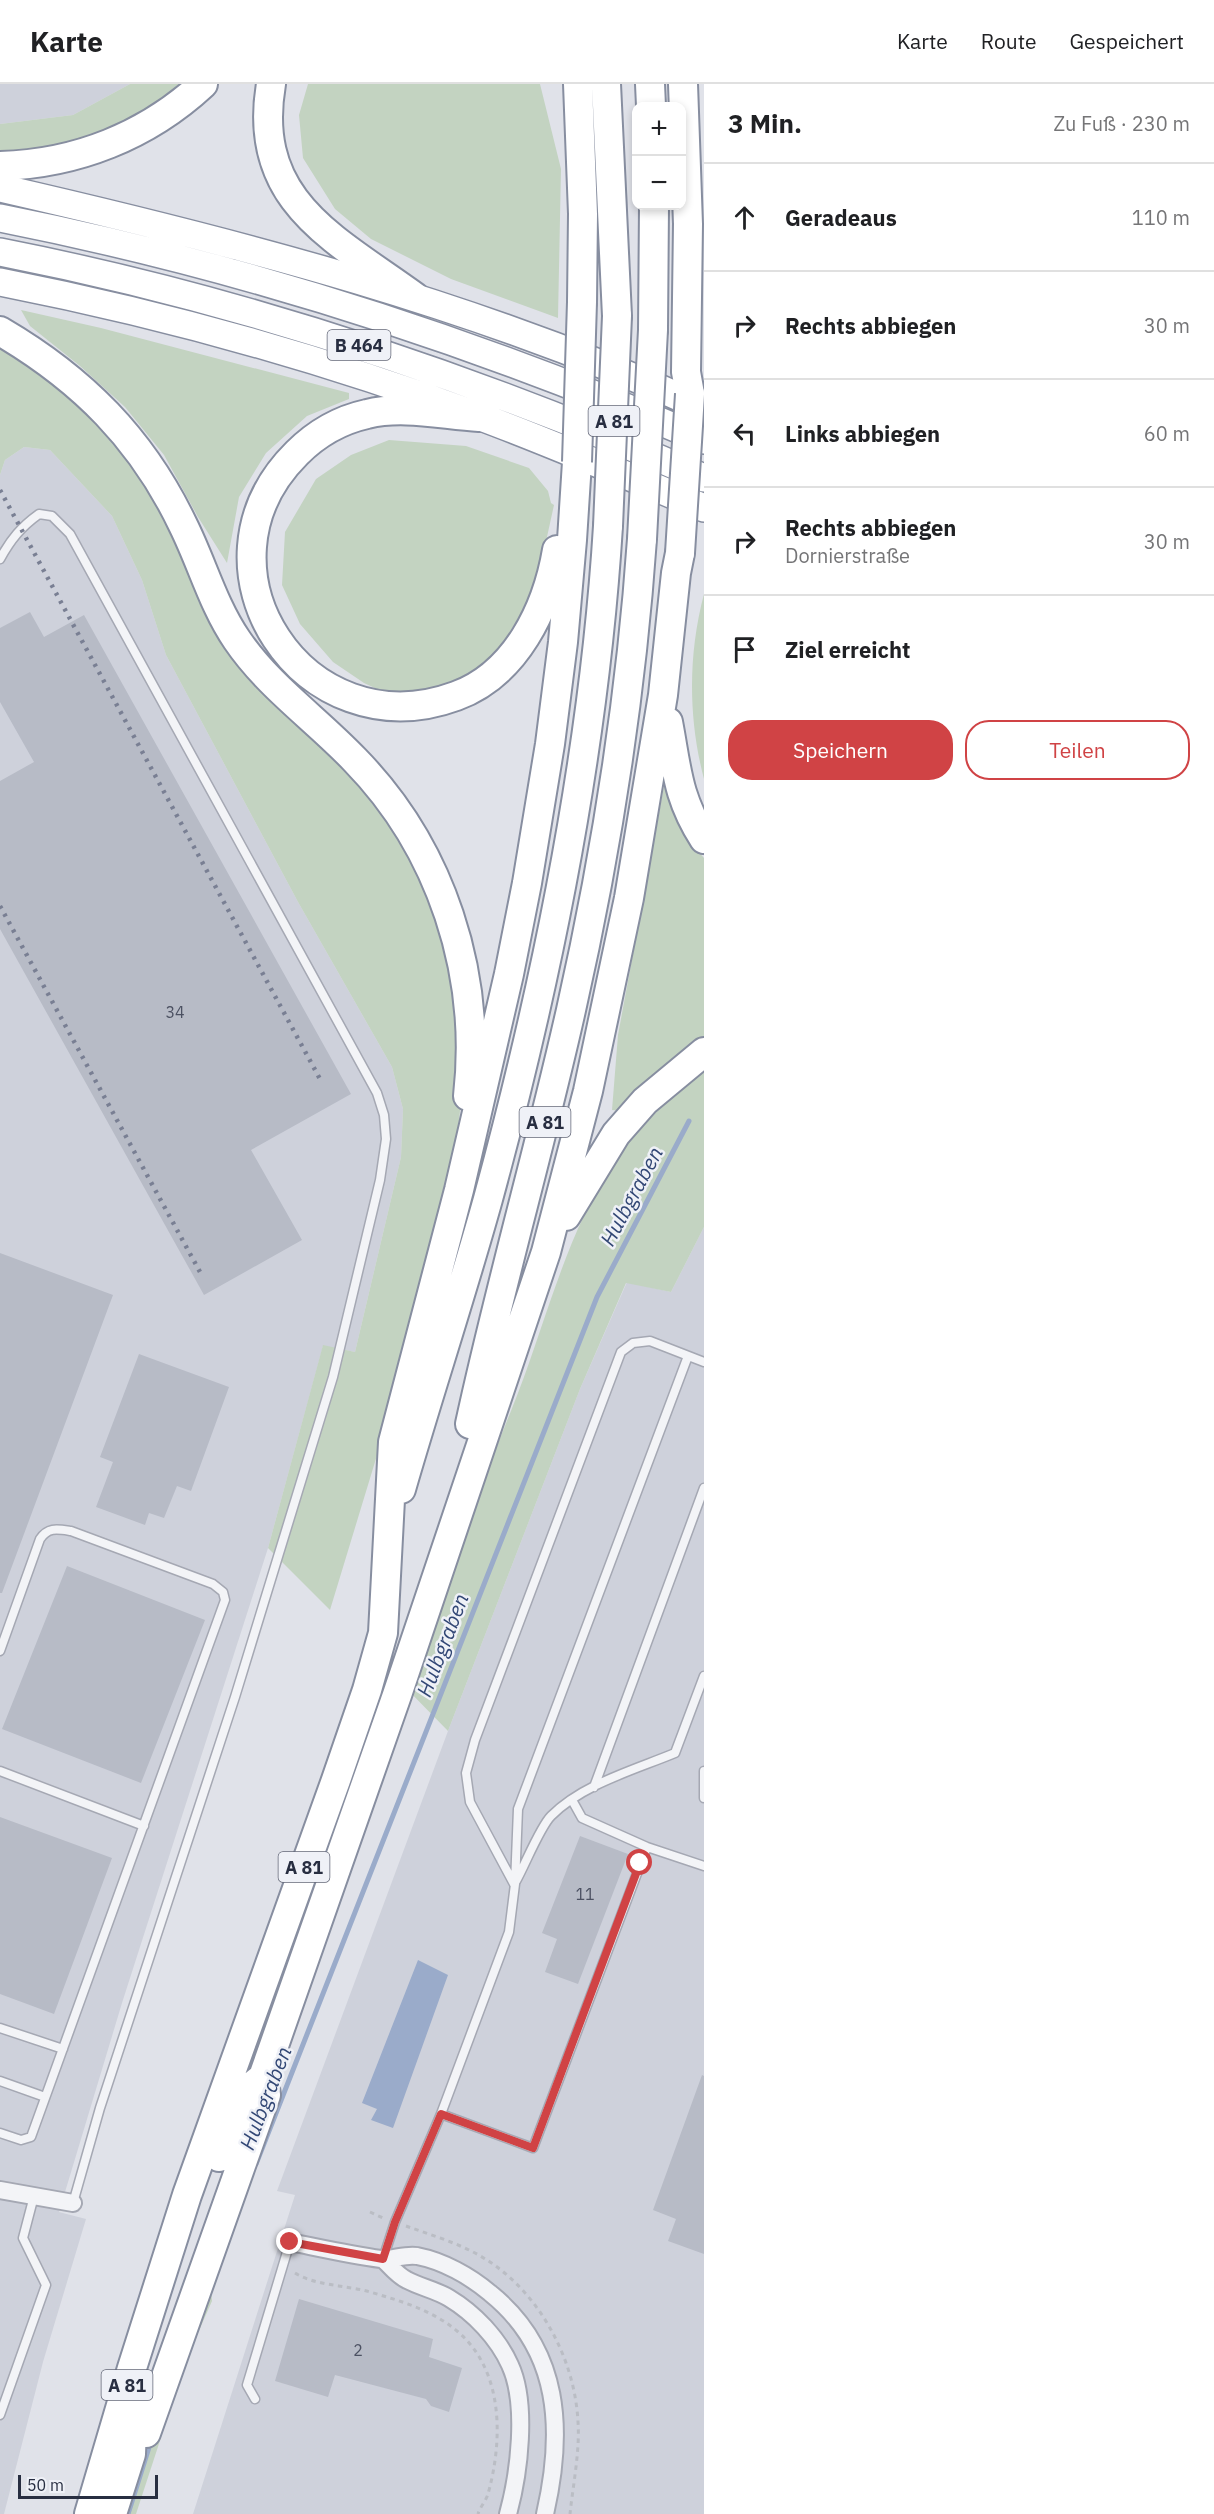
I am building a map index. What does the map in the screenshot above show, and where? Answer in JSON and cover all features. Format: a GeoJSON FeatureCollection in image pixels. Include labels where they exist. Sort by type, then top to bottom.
{"type":"FeatureCollection","features":[{"type":"Feature","properties":{"kind":"highway"},"geometry":{"type":"LineString","coordinates":[[0,166],[26,166],[100,149],[133,135],[164,116],[203,84]]}},
{"type":"Feature","properties":{"kind":"highway"},"geometry":{"type":"LineString","coordinates":[[272,84],[268,105],[268,131],[278,173],[289,192],[301,209],[324,233],[415,297]]}},
{"type":"Feature","properties":{"kind":"highway"},"geometry":{"type":"LineString","coordinates":[[560,84],[581,182]]}},
{"type":"Feature","properties":{"kind":"highway"},"geometry":{"type":"LineString","coordinates":[[389,1532],[393,1442],[466,1157],[509,974],[535,842],[560,665],[568,510],[566,497],[576,471],[582,302],[578,84]]}},
{"type":"Feature","properties":{"kind":"highway","name":"A 81"},"geometry":{"type":"LineString","coordinates":[[112,2514],[131,2454],[132,2428],[367,1690],[383,1633],[389,1532],[488,1199],[536,1007],[556,910],[586,735],[596,661],[608,525],[617,316],[606,84]]}},
{"type":"Feature","properties":{"kind":"highway"},"geometry":{"type":"LineString","coordinates":[[650,84],[651,102]]}},
{"type":"Feature","properties":{"kind":"highway"},"geometry":{"type":"LineString","coordinates":[[397,1695],[546,1252],[588,1091],[615,973],[639,847],[663,695],[697,401],[686,372],[698,345],[687,224],[683,84]]}},
{"type":"Feature","properties":{"kind":"highway"},"geometry":{"type":"LineString","coordinates":[[0,188],[193,233],[361,279],[558,347],[697,401]]}},
{"type":"Feature","properties":{"kind":"highway","name":"A 81"},"geometry":{"type":"LineString","coordinates":[[89,2514],[185,2262],[206,2196],[247,2090],[263,2077],[397,1695],[422,1587],[469,1429],[582,961],[618,762],[631,659],[642,539],[653,330],[654,210]]}},
{"type":"Feature","properties":{"kind":"highway","name":"B 464"},"geometry":{"type":"LineString","coordinates":[[0,218],[183,259],[374,314],[550,375],[704,440]]}},
{"type":"Feature","properties":{"kind":"highway","name":"B 464"},"geometry":{"type":"LineString","coordinates":[[0,252],[151,285],[368,347],[538,409],[704,478]]}},
{"type":"Feature","properties":{"kind":"highway","name":"B 464"},"geometry":{"type":"LineString","coordinates":[[0,282],[102,304],[224,335],[341,370],[479,417],[704,508]]}},
{"type":"Feature","properties":{"kind":"highway"},"geometry":{"type":"LineString","coordinates":[[0,331],[44,358],[115,421],[149,464],[164,488],[220,610],[244,650],[280,692],[328,734],[368,774],[385,794],[415,838],[440,888],[449,913],[467,997],[470,1047],[466,1157]]}},
{"type":"Feature","properties":{"kind":"highway"},"geometry":{"type":"LineString","coordinates":[[479,417],[409,410],[366,414],[342,422],[322,433],[304,446],[285,465],[261,506],[254,530],[252,560],[255,586],[268,626],[278,643],[294,662],[332,690],[378,705],[399,707],[437,703],[462,694],[496,671],[520,645],[539,610],[555,562],[568,510]]}},
{"type":"Feature","properties":{"kind":"highway"},"geometry":{"type":"LineString","coordinates":[[663,695],[678,784],[687,809],[704,839]]}},
{"type":"Feature","properties":{"kind":"highway"},"geometry":{"type":"LineString","coordinates":[[546,1252],[616,1134],[645,1101],[704,1052]]}},
{"type":"Feature","properties":{"kind":"street"},"geometry":{"type":"LineString","coordinates":[[0,2190],[73,2204]]}},
{"type":"Feature","properties":{"kind":"street"},"geometry":{"type":"LineString","coordinates":[[290,2242],[383,2259],[416,2256],[451,2268],[484,2287],[524,2326],[542,2361],[550,2385],[556,2417],[553,2475],[545,2514]]}},
{"type":"Feature","properties":{"kind":"street"},"geometry":{"type":"LineString","coordinates":[[383,2259],[404,2279],[448,2297],[473,2316],[497,2341],[511,2366],[517,2392],[519,2428],[517,2465],[508,2514]]}},
{"type":"Feature","properties":{"kind":"lane"},"geometry":{"type":"LineString","coordinates":[[0,559],[10,539],[21,527],[39,514],[52,516],[70,534],[377,1093],[384,1115],[386,1139],[367,1242],[333,1377],[235,1697],[100,2108],[73,2204]]}},
{"type":"Feature","properties":{"kind":"lane"},"geometry":{"type":"LineString","coordinates":[[515,1884],[470,1802],[466,1773],[475,1740],[621,1352],[633,1343],[650,1341],[704,1362]]}},
{"type":"Feature","properties":{"kind":"lane"},"geometry":{"type":"LineString","coordinates":[[383,2259],[395,2222],[441,2114],[509,1932],[515,1884],[518,1809],[688,1356]]}},
{"type":"Feature","properties":{"kind":"lane"},"geometry":{"type":"LineString","coordinates":[[594,1786],[704,1488]]}},
{"type":"Feature","properties":{"kind":"lane"},"geometry":{"type":"LineString","coordinates":[[0,1651],[40,1539],[45,1532],[54,1529],[71,1531],[213,1584],[224,1592],[225,1600],[31,2137],[21,2140],[0,2133]]}},
{"type":"Feature","properties":{"kind":"lane"},"geometry":{"type":"LineString","coordinates":[[515,1884],[550,1817],[594,1786],[675,1753],[704,1676]]}},
{"type":"Feature","properties":{"kind":"lane"},"geometry":{"type":"LineString","coordinates":[[0,1771],[144,1826]]}},
{"type":"Feature","properties":{"kind":"lane"},"geometry":{"type":"LineString","coordinates":[[704,1771],[704,1797]]}},
{"type":"Feature","properties":{"kind":"lane"},"geometry":{"type":"LineString","coordinates":[[572,1800],[582,1818],[647,1847],[704,1866]]}},
{"type":"Feature","properties":{"kind":"lane"},"geometry":{"type":"LineString","coordinates":[[441,2114],[533,2148],[647,1847]]}},
{"type":"Feature","properties":{"kind":"lane"},"geometry":{"type":"LineString","coordinates":[[0,2028],[63,2049]]}},
{"type":"Feature","properties":{"kind":"lane"},"geometry":{"type":"LineString","coordinates":[[0,2081],[45,2097]]}},
{"type":"Feature","properties":{"kind":"lane"},"geometry":{"type":"LineString","coordinates":[[0,2415],[46,2285],[23,2238],[34,2196]]}},
{"type":"Feature","properties":{"kind":"lane"},"geometry":{"type":"LineString","coordinates":[[255,2399],[247,2385],[290,2242]]}},
{"type":"Feature","properties":{"kind":"path"},"geometry":{"type":"LineString","coordinates":[[283,2266],[304,2278],[360,2289],[408,2304],[434,2316],[458,2332],[475,2351],[492,2385],[496,2402],[497,2426],[488,2496],[478,2514]]}},
{"type":"Feature","properties":{"kind":"shaded area"},"geometry":{"type":"Polygon","coordinates":[[[0,84],[130,84],[73,115],[0,124],[0,84]]]}},
{"type":"Feature","properties":{"kind":"shaded area"},"geometry":{"type":"Polygon","coordinates":[[[24,447],[50,450],[112,516],[142,580],[166,655],[298,902],[392,1067],[403,1109],[401,1157],[355,1352],[323,1346],[268,1548],[122,2003],[59,2212],[86,2219],[43,2362],[4,2514],[0,2514],[0,475],[5,460],[24,447]]]}},
{"type":"Feature","properties":{"kind":"shaded area"},"geometry":{"type":"Polygon","coordinates":[[[704,1227],[704,2514],[193,2514],[295,2195],[277,2191],[448,1731],[580,1389],[627,1282],[671,1292],[704,1227]]]}},
{"type":"Feature","properties":{"kind":"green space"},"geometry":{"type":"Polygon","coordinates":[[[130,84],[193,84],[129,128],[0,161],[0,124],[73,115],[130,84]]]}},
{"type":"Feature","properties":{"kind":"green space"},"geometry":{"type":"Polygon","coordinates":[[[308,84],[540,84],[561,169],[558,318],[451,279],[371,239],[335,209],[303,158],[299,115],[308,84]]]}},
{"type":"Feature","properties":{"kind":"green space"},"geometry":{"type":"Polygon","coordinates":[[[21,310],[101,328],[349,393],[349,399],[307,416],[266,453],[239,497],[227,563],[198,517],[164,455],[125,407],[80,366],[30,326],[21,310]]]}},
{"type":"Feature","properties":{"kind":"green space"},"geometry":{"type":"Polygon","coordinates":[[[0,344],[40,368],[102,423],[144,474],[196,584],[349,768],[407,844],[452,961],[461,1101],[455,1159],[385,1429],[330,1610],[268,1548],[323,1345],[355,1352],[401,1157],[403,1109],[392,1067],[298,902],[166,655],[142,580],[112,516],[50,450],[24,447],[5,460],[0,475],[0,344]]]}},
{"type":"Feature","properties":{"kind":"green space"},"geometry":{"type":"Polygon","coordinates":[[[389,440],[466,446],[529,468],[548,491],[551,503],[554,505],[536,587],[499,651],[460,681],[392,696],[364,683],[333,662],[300,624],[282,585],[285,532],[316,479],[351,455],[389,440]]]}},
{"type":"Feature","properties":{"kind":"green space"},"geometry":{"type":"Polygon","coordinates":[[[704,594],[704,779],[695,733],[692,686],[695,640],[704,594]]]}},
{"type":"Feature","properties":{"kind":"green space"},"geometry":{"type":"Polygon","coordinates":[[[667,770],[689,841],[704,858],[704,1039],[622,1111],[612,1110],[618,1035],[667,770]]]}},
{"type":"Feature","properties":{"kind":"green space"},"geometry":{"type":"Polygon","coordinates":[[[704,1069],[704,1227],[671,1292],[626,1283],[580,1389],[448,1731],[401,1683],[518,1393],[560,1273],[585,1214],[599,1186],[625,1146],[657,1111],[704,1069]]]}},
{"type":"Feature","properties":{"kind":"green space"},"geometry":{"type":"Polygon","coordinates":[[[210,2280],[212,2301],[187,2358],[136,2514],[118,2514],[210,2280]]]}},
{"type":"Feature","properties":{"kind":"water"},"geometry":{"type":"Polygon","coordinates":[[[418,1960],[448,1975],[393,2128],[371,2120],[377,2109],[362,2103],[418,1960]]]}},
{"type":"Feature","properties":{"kind":"building"},"geometry":{"type":"Polygon","coordinates":[[[30,612],[44,637],[84,615],[351,1094],[251,1150],[302,1240],[204,1295],[0,929],[0,781],[34,762],[0,702],[0,628],[30,612]]]}},
{"type":"Feature","properties":{"kind":"building"},"geometry":{"type":"Polygon","coordinates":[[[0,1253],[113,1295],[2,1593],[0,1593],[0,1253]]]}},
{"type":"Feature","properties":{"kind":"building"},"geometry":{"type":"Polygon","coordinates":[[[139,1354],[229,1387],[191,1491],[177,1486],[164,1518],[149,1513],[145,1525],[96,1507],[113,1462],[100,1457],[139,1354]]]}},
{"type":"Feature","properties":{"kind":"building"},"geometry":{"type":"Polygon","coordinates":[[[67,1566],[205,1620],[141,1783],[2,1729],[67,1566]]]}},
{"type":"Feature","properties":{"kind":"building"},"geometry":{"type":"Polygon","coordinates":[[[0,1817],[112,1858],[54,2014],[0,1994],[0,1817]]]}},
{"type":"Feature","properties":{"kind":"building"},"geometry":{"type":"Polygon","coordinates":[[[580,1836],[628,1854],[578,1984],[545,1972],[557,1939],[542,1933],[580,1836]]]}},
{"type":"Feature","properties":{"kind":"building"},"geometry":{"type":"Polygon","coordinates":[[[702,2075],[704,2076],[704,2254],[668,2241],[676,2219],[653,2210],[702,2075]]]}},
{"type":"Feature","properties":{"kind":"building"},"geometry":{"type":"Polygon","coordinates":[[[299,2299],[433,2339],[429,2357],[462,2368],[449,2412],[431,2406],[426,2399],[335,2375],[328,2397],[275,2381],[299,2299]]]}},
{"type":"Feature","properties":{"kind":"waterway","name":"Hulbgraben"},"geometry":{"type":"LineString","coordinates":[[256,2164],[597,1297],[689,1121]]}},
{"type":"Feature","properties":{"kind":"waterway","name":"Hulbgraben"},"geometry":{"type":"LineString","coordinates":[[128,2514],[151,2441]]}},
{"type":"Feature","properties":{"kind":"railway"},"geometry":{"type":"LineString","coordinates":[[0,490],[320,1079]]}},
{"type":"Feature","properties":{"kind":"railway"},"geometry":{"type":"LineString","coordinates":[[0,906],[200,1272]]}},
{"type":"Feature","properties":{"kind":"route"},"geometry":{"type":"LineString","coordinates":[[290,2242],[383,2259],[395,2222],[441,2114],[533,2148],[640,1863]]}}]}
